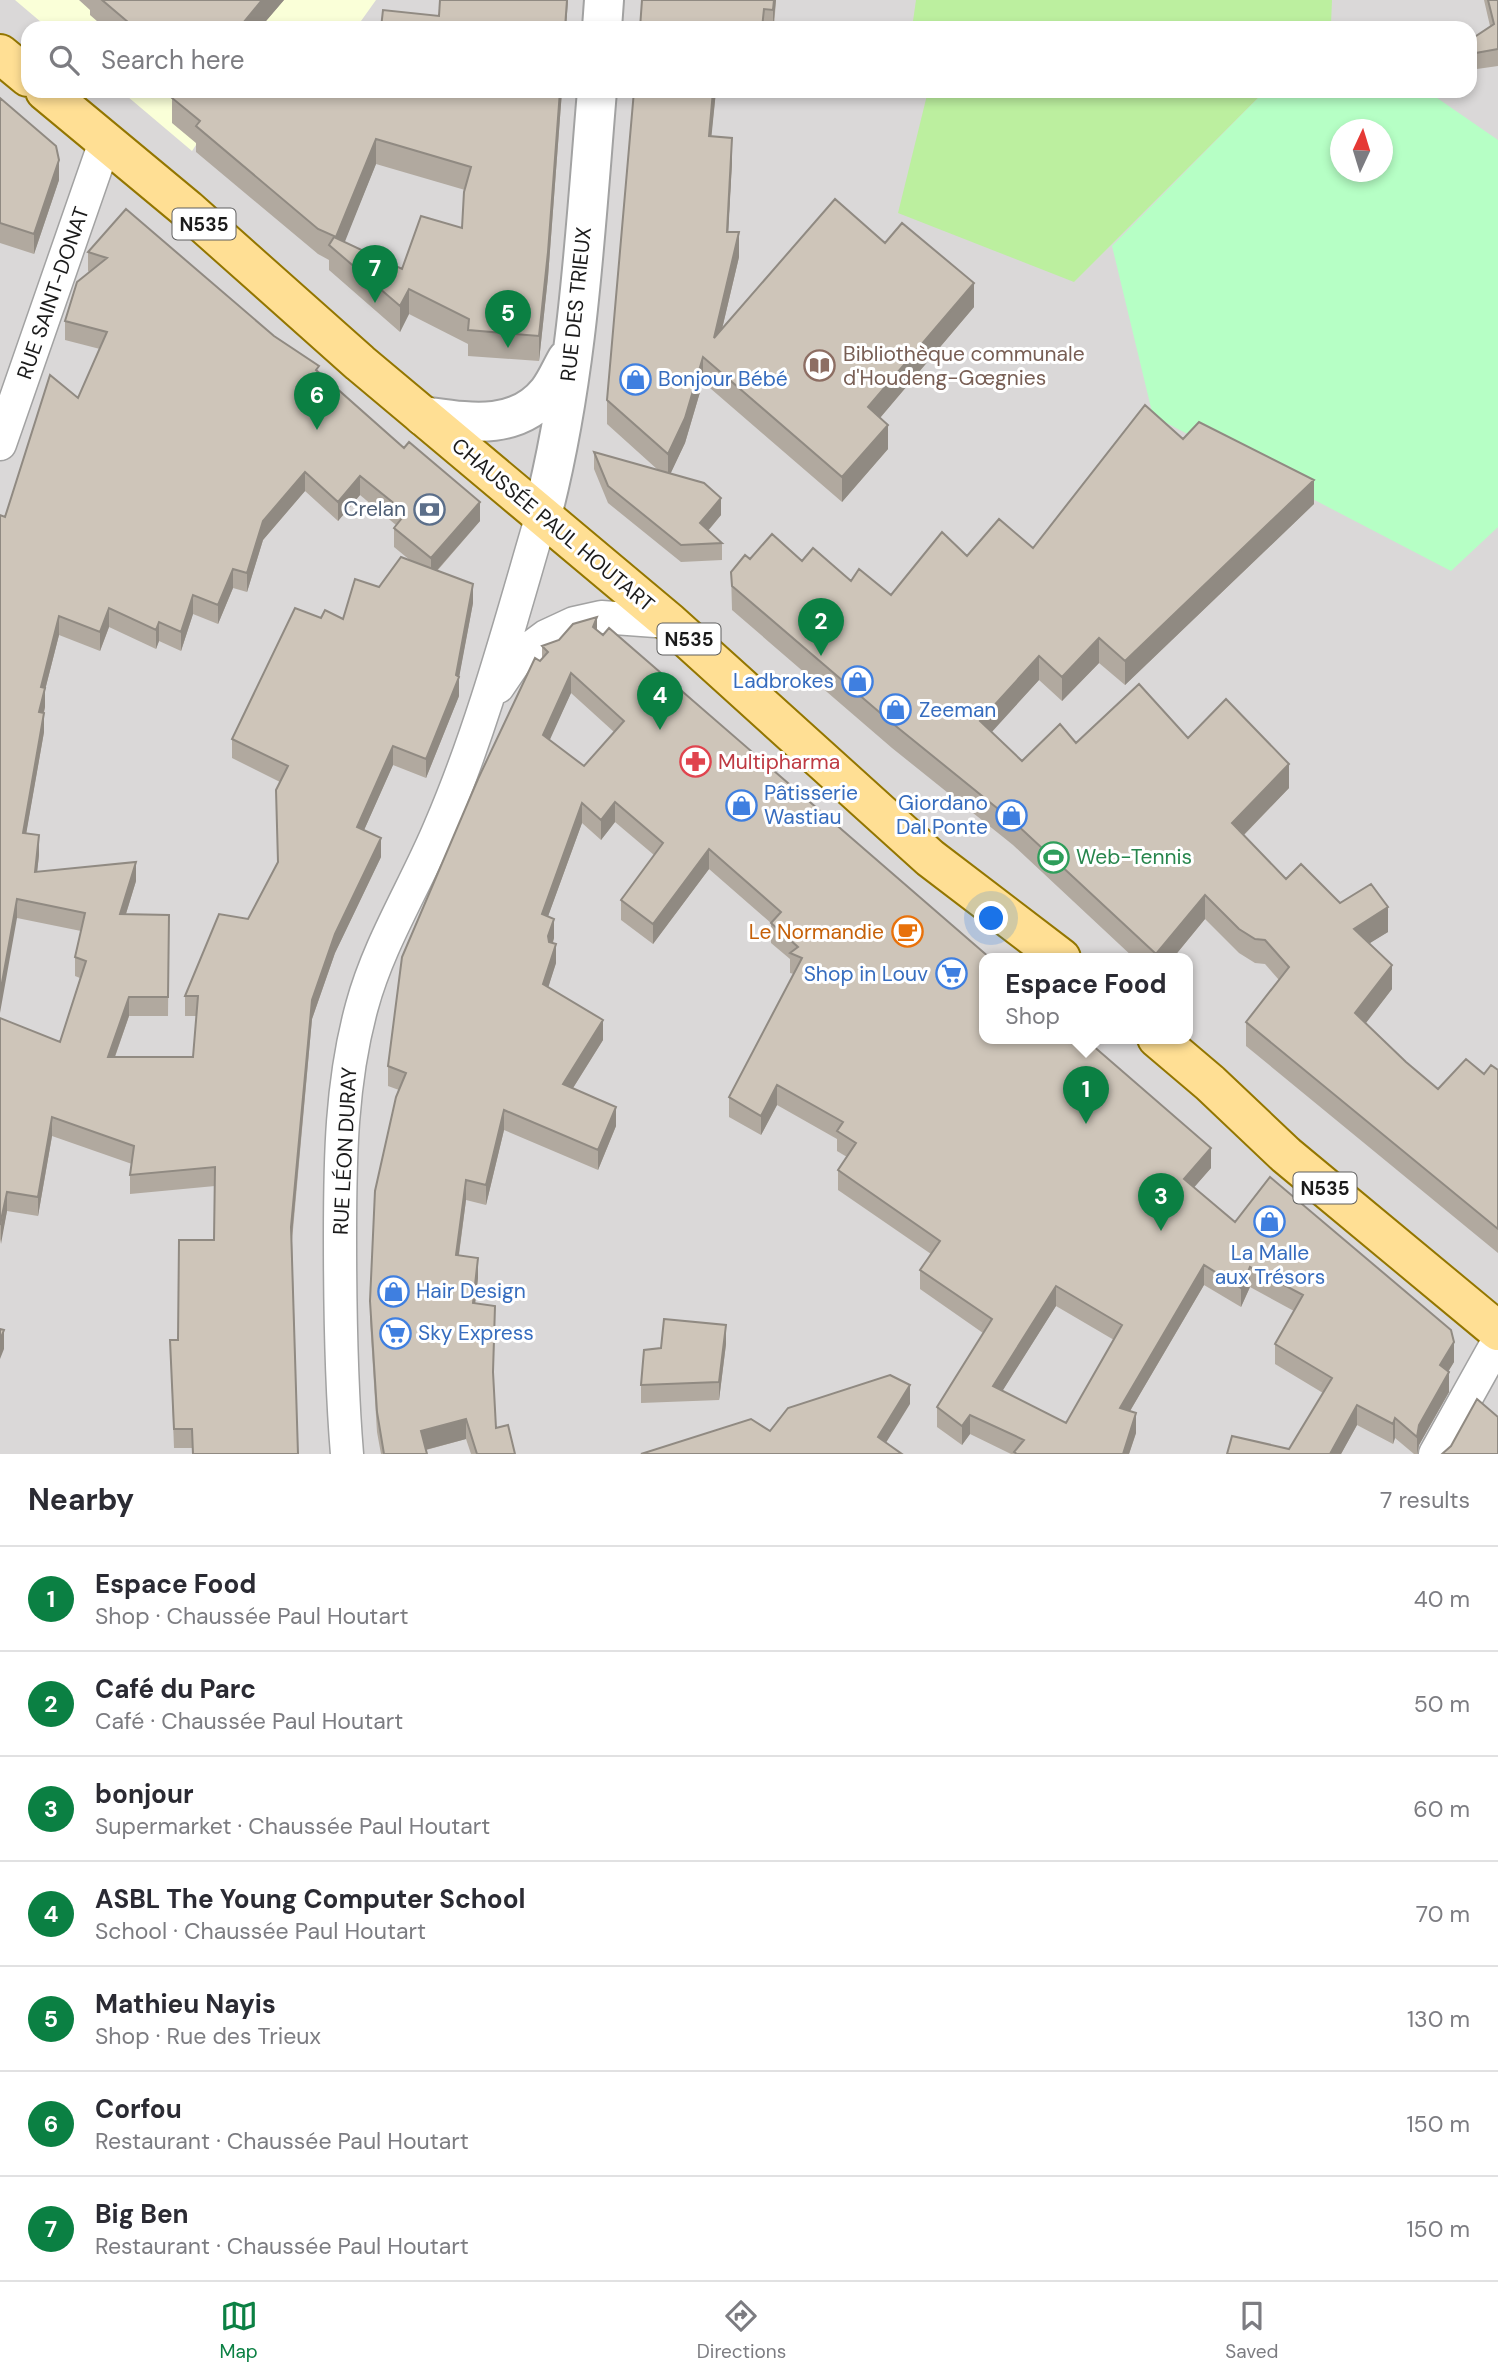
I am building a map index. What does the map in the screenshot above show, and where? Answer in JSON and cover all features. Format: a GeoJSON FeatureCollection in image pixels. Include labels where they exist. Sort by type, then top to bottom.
{"type":"FeatureCollection","features":[{"type":"Feature","properties":{"kind":"main road"},"geometry":{"type":"LineString","coordinates":[[0,54],[21,70]]}},
{"type":"Feature","properties":{"kind":"main road","name":"CHAUSSÉE PAUL HOUTART"},"geometry":{"type":"LineString","coordinates":[[53,98],[187,209],[423,416],[669,622],[930,858],[1054,953]]}},
{"type":"Feature","properties":{"kind":"main road","name":"N535"},"geometry":{"type":"LineString","coordinates":[[1164,1044],[1286,1155],[1498,1331]]}},
{"type":"Feature","properties":{"kind":"street"},"geometry":{"type":"LineString","coordinates":[[602,21],[604,0]]}},
{"type":"Feature","properties":{"kind":"street","name":"RUE DES TRIEUX"},"geometry":{"type":"LineString","coordinates":[[542,515],[558,454],[573,348],[596,98]]}},
{"type":"Feature","properties":{"kind":"street","name":"RUE SAINT-DONAT"},"geometry":{"type":"LineString","coordinates":[[0,444],[105,142]]}},
{"type":"Feature","properties":{"kind":"street"},"geometry":{"type":"LineString","coordinates":[[423,416],[479,424],[509,419],[548,392],[573,348]]}},
{"type":"Feature","properties":{"kind":"street","name":"RUE LÉON DURAY"},"geometry":{"type":"LineString","coordinates":[[347,1454],[341,1380],[340,1275],[340,1172],[346,1080],[362,1004],[385,942],[441,827],[485,705],[542,515]]}},
{"type":"Feature","properties":{"kind":"street","name":"RUE LÉON DURAY"},"geometry":{"type":"LineString","coordinates":[[485,705],[519,656],[546,636],[574,623],[601,617],[669,622]]}},
{"type":"Feature","properties":{"kind":"street"},"geometry":{"type":"LineString","coordinates":[[1435,1454],[1498,1341]]}},
{"type":"Feature","properties":{"kind":"shaded area"},"geometry":{"type":"Polygon","coordinates":[[[0,0],[1498,0],[1498,1454],[0,1454],[0,0]]]}},
{"type":"Feature","properties":{"kind":"shaded area"},"geometry":{"type":"Polygon","coordinates":[[[15,0],[376,0],[361,21],[40,21],[15,0]]]}},
{"type":"Feature","properties":{"kind":"shaded area"},"geometry":{"type":"Polygon","coordinates":[[[129,98],[239,98],[206,130],[192,151],[129,98]]]}},
{"type":"Feature","properties":{"kind":"green space"},"geometry":{"type":"Polygon","coordinates":[[[916,0],[1332,0],[1331,21],[913,21],[916,0]]]}},
{"type":"Feature","properties":{"kind":"green space"},"geometry":{"type":"Polygon","coordinates":[[[926,98],[1258,98],[1074,282],[898,213],[926,98]]]}},
{"type":"Feature","properties":{"kind":"green space"},"geometry":{"type":"Polygon","coordinates":[[[1258,98],[1437,98],[1498,140],[1498,527],[1451,571],[1153,416],[1112,246],[1258,98]]]}},
{"type":"Feature","properties":{"kind":"building"},"geometry":{"type":"Polygon","coordinates":[[[102,0],[262,0],[245,21],[127,21],[102,0]]]}},
{"type":"Feature","properties":{"kind":"building"},"geometry":{"type":"Polygon","coordinates":[[[440,0],[567,0],[566,21],[382,21],[383,10],[439,16],[440,0]]]}},
{"type":"Feature","properties":{"kind":"building"},"geometry":{"type":"Polygon","coordinates":[[[642,0],[774,0],[773,10],[764,9],[763,21],[640,21],[642,0]]]}},
{"type":"Feature","properties":{"kind":"building"},"geometry":{"type":"Polygon","coordinates":[[[1488,0],[1498,0],[1498,49],[1477,53],[1477,35],[1494,24],[1488,0]]]}},
{"type":"Feature","properties":{"kind":"building"},"geometry":{"type":"Polygon","coordinates":[[[0,98],[56,146],[59,160],[34,234],[0,223],[0,98]]]}},
{"type":"Feature","properties":{"kind":"building"},"geometry":{"type":"Polygon","coordinates":[[[172,98],[559,98],[539,336],[468,330],[469,319],[409,289],[400,306],[329,245],[334,237],[402,269],[421,216],[462,228],[464,192],[471,167],[376,139],[336,237],[318,229],[196,126],[200,121],[172,98]]]}},
{"type":"Feature","properties":{"kind":"building"},"geometry":{"type":"Polygon","coordinates":[[[633,98],[712,98],[709,136],[732,138],[727,232],[739,232],[714,338],[835,199],[885,243],[902,223],[974,283],[868,407],[888,425],[842,477],[703,357],[685,418],[668,454],[607,400],[633,98]]]}},
{"type":"Feature","properties":{"kind":"building"},"geometry":{"type":"Polygon","coordinates":[[[126,209],[274,336],[319,366],[316,370],[404,448],[409,442],[480,502],[431,558],[394,528],[406,513],[360,476],[338,502],[305,472],[263,521],[247,573],[233,569],[218,605],[193,595],[181,632],[159,622],[156,630],[109,608],[100,632],[59,616],[41,687],[45,688],[39,712],[44,713],[23,833],[39,835],[35,872],[136,862],[120,914],[169,915],[168,997],[129,997],[108,1057],[193,1057],[198,996],[185,996],[219,914],[248,919],[278,862],[276,790],[288,766],[232,739],[295,608],[321,618],[325,610],[343,619],[355,579],[379,587],[401,557],[473,584],[456,675],[459,677],[426,759],[393,746],[357,827],[381,838],[335,934],[312,1000],[291,1227],[298,1454],[193,1454],[192,1429],[174,1429],[170,1340],[178,1340],[179,1240],[214,1240],[215,1167],[130,1175],[134,1146],[52,1117],[38,1197],[7,1192],[0,1225],[0,1018],[60,1042],[86,961],[75,957],[85,913],[17,899],[0,994],[0,515],[5,517],[50,375],[78,398],[107,332],[65,321],[77,282],[107,258],[88,252],[126,209]]]}},
{"type":"Feature","properties":{"kind":"building"},"geometry":{"type":"Polygon","coordinates":[[[1145,405],[1183,439],[1199,422],[1314,480],[1125,661],[1099,638],[1062,677],[1039,656],[980,721],[1022,761],[1060,724],[1076,743],[1139,684],[1188,738],[1226,699],[1289,764],[1232,823],[1286,879],[1301,864],[1340,903],[1371,884],[1388,907],[1354,929],[1392,965],[1355,1013],[1438,1089],[1466,1059],[1484,1074],[1491,1065],[1498,1070],[1498,1229],[1246,1022],[1289,967],[1265,940],[1255,939],[1239,929],[1205,895],[1155,953],[1013,821],[892,723],[732,586],[731,572],[745,555],[750,559],[772,534],[802,561],[813,548],[851,581],[859,569],[891,595],[942,532],[967,556],[999,519],[1033,548],[1145,405]]]}},
{"type":"Feature","properties":{"kind":"building"},"geometry":{"type":"Polygon","coordinates":[[[594,452],[704,483],[721,498],[700,523],[722,543],[681,545],[608,486],[594,452]]]}},
{"type":"Feature","properties":{"kind":"building"},"geometry":{"type":"Polygon","coordinates":[[[597,617],[593,627],[603,635],[609,628],[984,953],[979,953],[979,1044],[1091,1044],[1211,1148],[1184,1179],[1235,1222],[1270,1177],[1451,1330],[1454,1342],[1440,1365],[1449,1372],[1419,1425],[1417,1437],[1395,1418],[1393,1424],[1357,1405],[1330,1454],[1227,1454],[1232,1436],[1289,1449],[1332,1378],[1275,1344],[1303,1295],[1250,1267],[1241,1288],[1204,1265],[1120,1408],[1136,1413],[1123,1454],[1017,1454],[1014,1452],[1024,1440],[970,1415],[962,1426],[937,1407],[992,1319],[920,1270],[940,1241],[838,1170],[856,1143],[837,1131],[843,1122],[777,1085],[761,1116],[729,1097],[802,958],[790,953],[798,947],[771,923],[781,912],[709,849],[653,924],[621,900],[663,843],[615,802],[601,820],[582,803],[542,914],[554,919],[548,936],[549,942],[556,944],[543,984],[603,1020],[563,1084],[616,1107],[598,1150],[504,1110],[486,1185],[466,1180],[456,1255],[478,1258],[473,1303],[495,1306],[493,1372],[496,1428],[508,1425],[515,1454],[477,1454],[466,1419],[421,1431],[427,1454],[384,1454],[377,1412],[370,1301],[375,1191],[396,1097],[406,1073],[388,1066],[402,957],[478,779],[535,658],[540,661],[548,652],[542,646],[559,640],[573,624],[597,617]],[[571,673],[543,735],[584,766],[624,721],[571,673]],[[1056,1286],[993,1386],[1066,1423],[1122,1325],[1056,1286]]]}},
{"type":"Feature","properties":{"kind":"building"},"geometry":{"type":"Polygon","coordinates":[[[664,1319],[726,1325],[719,1382],[641,1385],[644,1350],[661,1348],[664,1319]]]}},
{"type":"Feature","properties":{"kind":"building"},"geometry":{"type":"Polygon","coordinates":[[[890,1375],[910,1385],[878,1437],[902,1454],[641,1454],[751,1419],[770,1431],[788,1408],[890,1375]]]}},
{"type":"Feature","properties":{"kind":"building"},"geometry":{"type":"Polygon","coordinates":[[[1477,1399],[1498,1417],[1498,1454],[1442,1454],[1451,1446],[1477,1399]]]}},
{"type":"Feature","properties":{"kind":"place","name":"Big Ben"},"geometry":{"type":"Point","coordinates":[375,303]}},
{"type":"Feature","properties":{"kind":"place","name":"Mathieu Nayis"},"geometry":{"type":"Point","coordinates":[508,348]}},
{"type":"Feature","properties":{"kind":"place","name":"Bibliothèque communale d'Houdeng-Gœgnies"},"geometry":{"type":"Point","coordinates":[820,366]}},
{"type":"Feature","properties":{"kind":"place","name":"Bonjour Bébé"},"geometry":{"type":"Point","coordinates":[635,379]}},
{"type":"Feature","properties":{"kind":"place","name":"Corfou"},"geometry":{"type":"Point","coordinates":[317,430]}},
{"type":"Feature","properties":{"kind":"place","name":"Crelan"},"geometry":{"type":"Point","coordinates":[429,509]}},
{"type":"Feature","properties":{"kind":"place","name":"Café du Parc"},"geometry":{"type":"Point","coordinates":[821,656]}},
{"type":"Feature","properties":{"kind":"place","name":"Ladbrokes"},"geometry":{"type":"Point","coordinates":[857,681]}},
{"type":"Feature","properties":{"kind":"place","name":"Zeeman"},"geometry":{"type":"Point","coordinates":[896,710]}},
{"type":"Feature","properties":{"kind":"place","name":"ASBL The Young Computer School"},"geometry":{"type":"Point","coordinates":[660,730]}},
{"type":"Feature","properties":{"kind":"place","name":"Multipharma"},"geometry":{"type":"Point","coordinates":[695,762]}},
{"type":"Feature","properties":{"kind":"place","name":"Pâtisserie Wastiau"},"geometry":{"type":"Point","coordinates":[741,805]}},
{"type":"Feature","properties":{"kind":"place","name":"Giordano Dal Ponte"},"geometry":{"type":"Point","coordinates":[1011,815]}},
{"type":"Feature","properties":{"kind":"place","name":"Web-Tennis"},"geometry":{"type":"Point","coordinates":[1053,857]}},
{"type":"Feature","properties":{"kind":"place","name":"Le Normandie"},"geometry":{"type":"Point","coordinates":[907,932]}},
{"type":"Feature","properties":{"kind":"place","name":"Shop in Louv"},"geometry":{"type":"Point","coordinates":[951,974]}},
{"type":"Feature","properties":{"kind":"place","name":"Espace Food"},"geometry":{"type":"Point","coordinates":[1086,1124]}},
{"type":"Feature","properties":{"kind":"place","name":"La Malle aux Trésors"},"geometry":{"type":"Point","coordinates":[1270,1221]}},
{"type":"Feature","properties":{"kind":"place","name":"bonjour"},"geometry":{"type":"Point","coordinates":[1161,1231]}},
{"type":"Feature","properties":{"kind":"place","name":"Hair Design"},"geometry":{"type":"Point","coordinates":[393,1291]}},
{"type":"Feature","properties":{"kind":"place","name":"Sky Express"},"geometry":{"type":"Point","coordinates":[395,1333]}}]}
